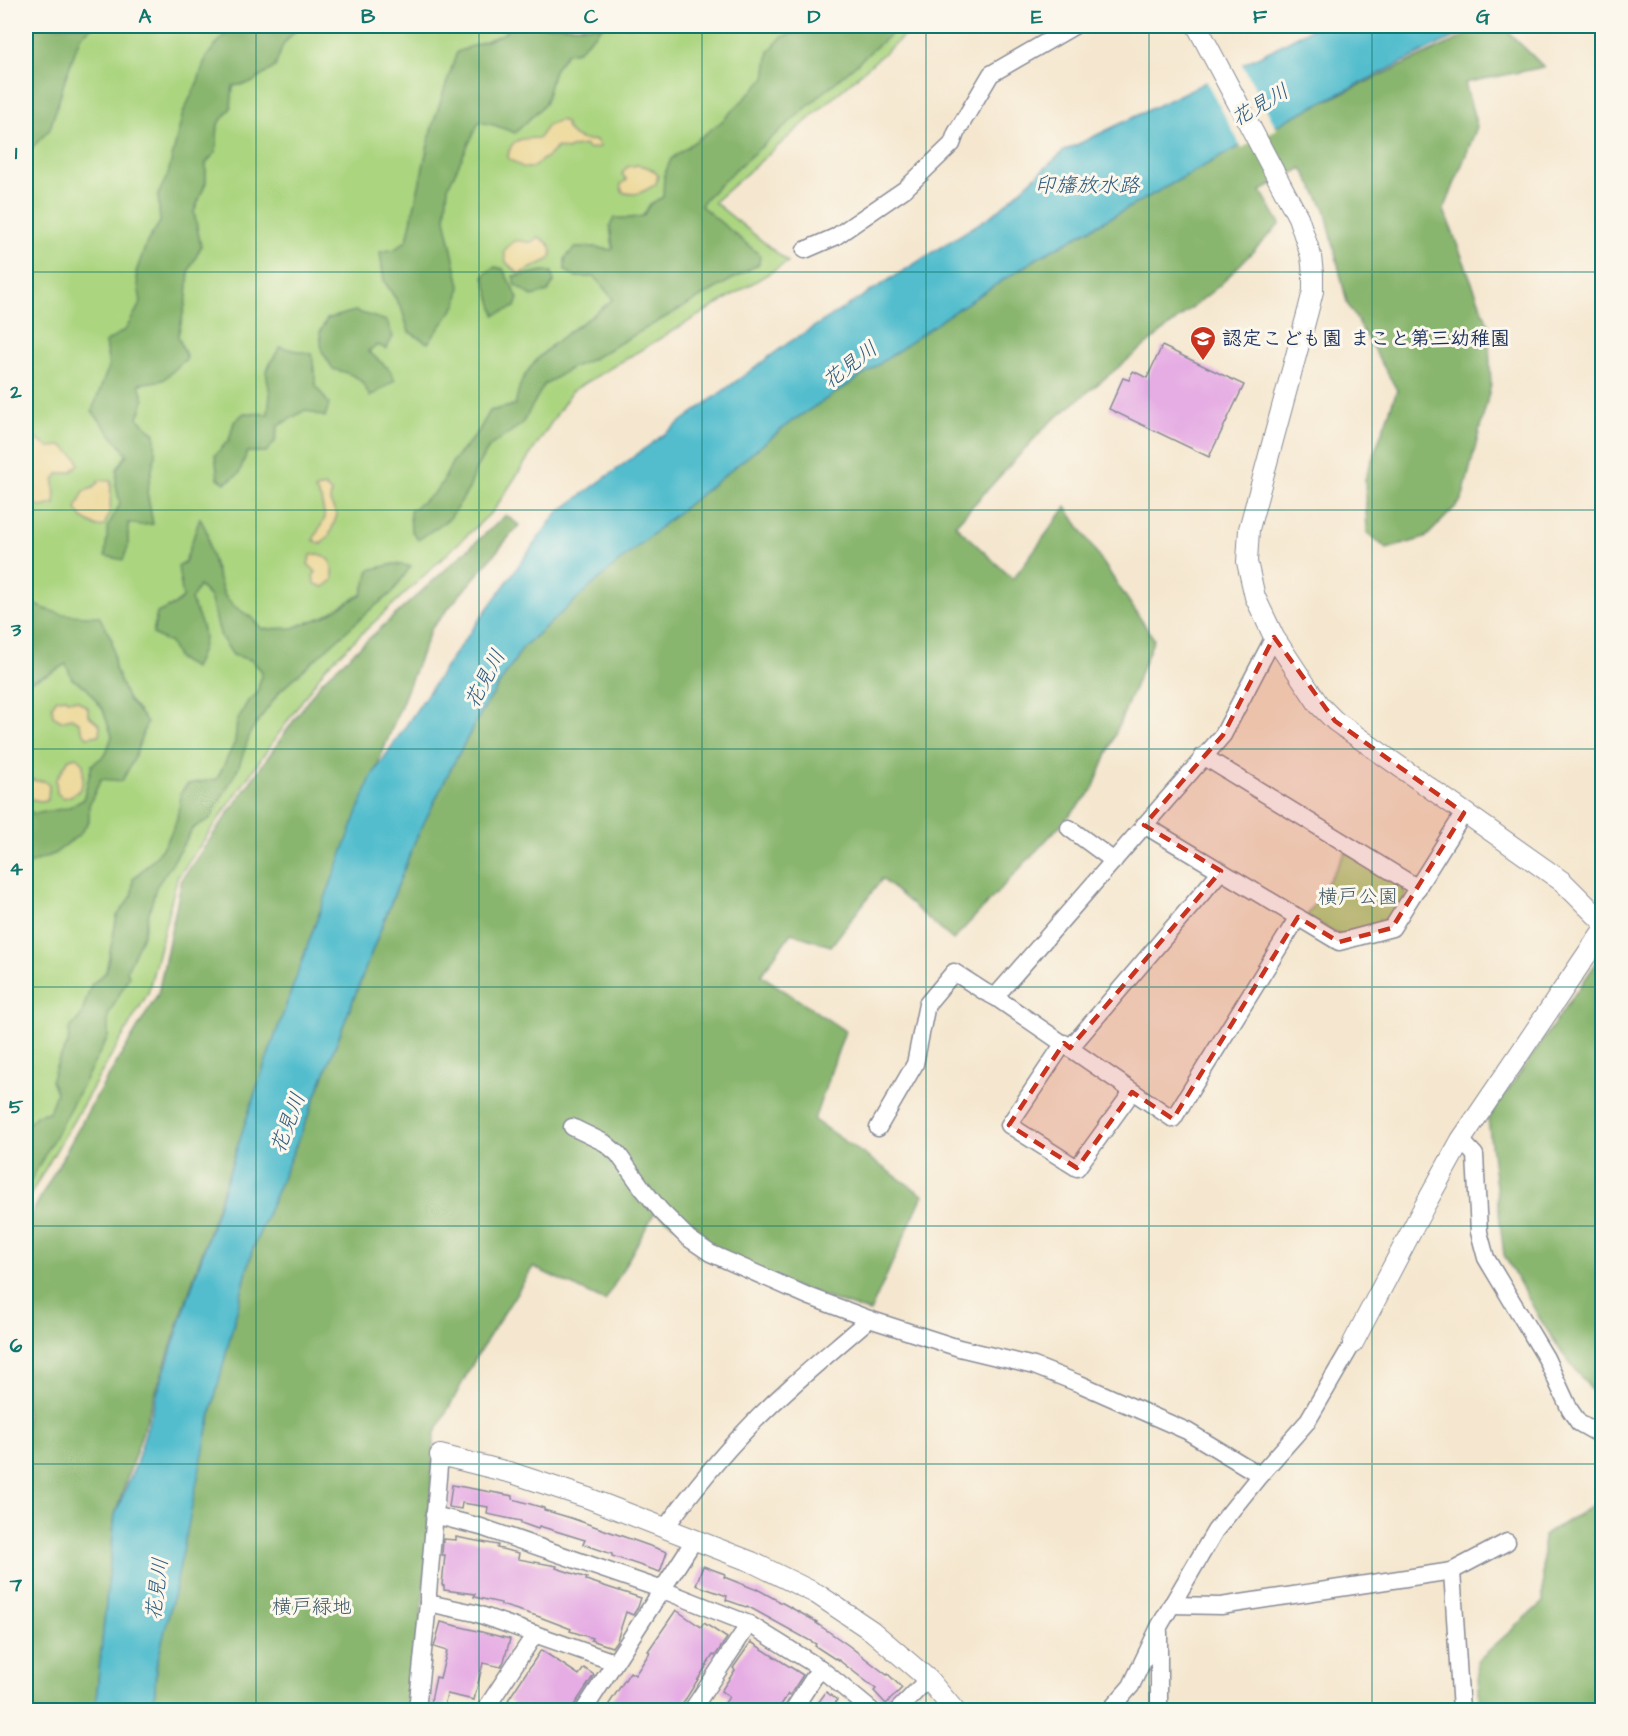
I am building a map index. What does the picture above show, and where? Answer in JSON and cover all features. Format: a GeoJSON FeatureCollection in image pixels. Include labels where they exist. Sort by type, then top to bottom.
{"type":"FeatureCollection","features":[{"type":"Feature","properties":{"kind":"street"},"geometry":{"type":"LineString","coordinates":[[805,250],[835,237],[905,189],[952,144],[956,133],[991,74],[1074,26]]}},
{"type":"Feature","properties":{"kind":"street"},"geometry":{"type":"LineString","coordinates":[[1197,26],[1298,217],[1311,256],[1313,291],[1249,529],[1247,562],[1255,597],[1274,637],[1319,705],[1335,721],[1563,882],[1602,921]]}},
{"type":"Feature","properties":{"kind":"street"},"geometry":{"type":"LineString","coordinates":[[995,997],[1223,735],[1274,637]]}},
{"type":"Feature","properties":{"kind":"street"},"geometry":{"type":"LineString","coordinates":[[1203,756],[1418,888]]}},
{"type":"Feature","properties":{"kind":"street"},"geometry":{"type":"LineString","coordinates":[[1144,825],[1339,942],[1392,928],[1464,813]]}},
{"type":"Feature","properties":{"kind":"street"},"geometry":{"type":"LineString","coordinates":[[1069,828],[1114,861]]}},
{"type":"Feature","properties":{"kind":"street"},"geometry":{"type":"LineString","coordinates":[[1132,1092],[1077,1168],[1009,1125],[1067,1045],[1221,871]]}},
{"type":"Feature","properties":{"kind":"street"},"geometry":{"type":"LineString","coordinates":[[878,1128],[915,1064],[927,1004],[954,972],[1067,1045],[1173,1119],[1298,917]]}},
{"type":"Feature","properties":{"kind":"street"},"geometry":{"type":"LineString","coordinates":[[1110,1710],[1131,1686],[1160,1625],[1215,1531],[1307,1422],[1353,1343],[1461,1140],[1602,932]]}},
{"type":"Feature","properties":{"kind":"street"},"geometry":{"type":"LineString","coordinates":[[572,1127],[604,1143],[618,1154],[661,1211],[688,1238],[710,1253],[869,1320],[959,1348],[1034,1366],[1187,1431],[1260,1475]]}},
{"type":"Feature","properties":{"kind":"street"},"geometry":{"type":"LineString","coordinates":[[1461,1140],[1475,1155],[1479,1232],[1486,1258],[1545,1358],[1570,1410],[1579,1423],[1602,1437]]}},
{"type":"Feature","properties":{"kind":"street"},"geometry":{"type":"LineString","coordinates":[[665,1528],[691,1493],[747,1428],[869,1320]]}},
{"type":"Feature","properties":{"kind":"street"},"geometry":{"type":"LineString","coordinates":[[417,1710],[440,1455],[512,1473],[588,1498],[752,1562],[817,1594],[872,1631],[928,1679],[954,1710]]}},
{"type":"Feature","properties":{"kind":"street"},"geometry":{"type":"LineString","coordinates":[[434,1515],[481,1527],[663,1590],[749,1624],[820,1668],[872,1710]]}},
{"type":"Feature","properties":{"kind":"street"},"geometry":{"type":"LineString","coordinates":[[584,1710],[695,1539]]}},
{"type":"Feature","properties":{"kind":"street"},"geometry":{"type":"LineString","coordinates":[[1171,1605],[1221,1606],[1452,1571],[1507,1542]]}},
{"type":"Feature","properties":{"kind":"street"},"geometry":{"type":"LineString","coordinates":[[1452,1571],[1461,1710]]}},
{"type":"Feature","properties":{"kind":"street"},"geometry":{"type":"LineString","coordinates":[[428,1603],[475,1613],[614,1662]]}},
{"type":"Feature","properties":{"kind":"street"},"geometry":{"type":"LineString","coordinates":[[692,1710],[749,1624]]}},
{"type":"Feature","properties":{"kind":"street"},"geometry":{"type":"LineString","coordinates":[[1159,1710],[1160,1625]]}},
{"type":"Feature","properties":{"kind":"street"},"geometry":{"type":"LineString","coordinates":[[484,1710],[535,1634]]}},
{"type":"Feature","properties":{"kind":"street"},"geometry":{"type":"LineString","coordinates":[[793,1710],[820,1668]]}},
{"type":"Feature","properties":{"kind":"street"},"geometry":{"type":"LineString","coordinates":[[898,1710],[928,1679]]}},
{"type":"Feature","properties":{"kind":"highlighted area"},"geometry":{"type":"Polygon","coordinates":[[[1274,637],[1335,721],[1464,813],[1392,928],[1339,942],[1298,917],[1173,1119],[1132,1092],[1077,1168],[1009,1125],[1064,1043],[1070,1048],[1221,871],[1144,825],[1223,735],[1274,637]]]}},
{"type":"Feature","properties":{"kind":"green space"},"geometry":{"type":"Polygon","coordinates":[[[26,26],[915,26],[714,202],[788,262],[572,391],[494,510],[325,668],[177,878],[148,993],[26,1202],[26,26]]]}},
{"type":"Feature","properties":{"kind":"green space"},"geometry":{"type":"Polygon","coordinates":[[[26,26],[93,26],[80,37],[50,129],[26,154],[26,26]]]}},
{"type":"Feature","properties":{"kind":"green space"},"geometry":{"type":"Polygon","coordinates":[[[229,26],[299,26],[283,45],[275,67],[251,83],[233,86],[231,108],[218,124],[216,152],[206,163],[206,182],[194,212],[201,247],[189,271],[187,297],[178,336],[187,358],[163,380],[139,384],[144,401],[138,418],[155,434],[155,456],[147,492],[153,524],[128,523],[128,547],[123,560],[105,556],[108,526],[120,504],[116,485],[117,469],[127,454],[92,411],[109,366],[105,343],[126,329],[141,302],[136,272],[147,242],[160,222],[158,195],[168,174],[183,113],[206,57],[229,26]]]}},
{"type":"Feature","properties":{"kind":"green space"},"geometry":{"type":"Polygon","coordinates":[[[511,26],[603,26],[578,51],[567,53],[554,70],[545,104],[515,133],[479,122],[448,187],[445,219],[460,286],[457,304],[428,343],[409,332],[401,307],[384,281],[380,252],[395,249],[407,240],[432,127],[457,52],[503,34],[511,26]]]}},
{"type":"Feature","properties":{"kind":"green space"},"geometry":{"type":"Polygon","coordinates":[[[812,26],[900,26],[737,168],[705,199],[701,206],[760,255],[759,264],[544,385],[522,424],[490,446],[477,466],[469,489],[450,518],[418,540],[411,530],[410,511],[434,493],[442,483],[453,461],[478,432],[490,411],[515,405],[521,383],[538,358],[613,299],[595,277],[575,277],[565,270],[565,258],[575,248],[594,247],[611,250],[613,248],[610,226],[614,218],[643,216],[650,204],[663,197],[664,176],[671,159],[721,122],[765,78],[769,51],[782,37],[812,26]]]}},
{"type":"Feature","properties":{"kind":"green space","name":"横戸緑地"},"geometry":{"type":"Polygon","coordinates":[[[1486,26],[1502,26],[1544,67],[1465,83],[1477,127],[1444,210],[1488,324],[1491,385],[1462,500],[1425,538],[1387,549],[1367,533],[1365,479],[1397,390],[1347,303],[1325,209],[1302,168],[1261,191],[1280,224],[1220,285],[1046,426],[955,525],[1013,579],[1066,507],[1154,639],[1092,791],[953,940],[882,879],[831,946],[791,933],[761,975],[845,1031],[814,1120],[923,1195],[870,1312],[740,1269],[655,1212],[605,1301],[533,1267],[478,1354],[434,1435],[428,1544],[412,1710],[154,1710],[156,1667],[212,1409],[252,1251],[308,1116],[415,841],[481,713],[523,647],[675,515],[792,421],[865,374],[953,312],[1036,259],[1294,116],[1486,26]]]}},
{"type":"Feature","properties":{"kind":"green space"},"geometry":{"type":"Polygon","coordinates":[[[495,267],[503,269],[518,298],[515,307],[495,315],[484,276],[495,267]]]}},
{"type":"Feature","properties":{"kind":"green space"},"geometry":{"type":"Polygon","coordinates":[[[543,271],[552,272],[554,282],[548,292],[532,296],[515,285],[513,276],[543,271]]]}},
{"type":"Feature","properties":{"kind":"green space"},"geometry":{"type":"Polygon","coordinates":[[[355,311],[387,321],[393,337],[386,349],[378,345],[368,351],[389,369],[395,380],[370,397],[360,380],[333,369],[322,351],[320,332],[327,319],[355,311]]]}},
{"type":"Feature","properties":{"kind":"green space"},"geometry":{"type":"Polygon","coordinates":[[[280,347],[312,354],[316,386],[329,404],[325,417],[305,410],[278,426],[275,442],[266,452],[247,452],[239,474],[225,483],[218,478],[215,455],[229,440],[234,422],[244,413],[268,414],[270,394],[266,371],[280,347]]]}},
{"type":"Feature","properties":{"kind":"green space"},"geometry":{"type":"Polygon","coordinates":[[[506,515],[519,525],[431,629],[316,922],[260,1078],[115,1515],[95,1710],[26,1710],[26,1224],[93,1102],[158,994],[182,879],[321,682],[506,515]]]}},
{"type":"Feature","properties":{"kind":"green space"},"geometry":{"type":"Polygon","coordinates":[[[200,518],[208,534],[209,549],[224,595],[262,629],[293,628],[325,616],[362,594],[369,570],[394,564],[411,566],[392,593],[280,691],[251,731],[239,766],[210,819],[193,828],[156,887],[143,935],[127,970],[129,976],[108,1016],[108,1037],[26,1190],[26,1126],[37,1115],[49,1112],[56,1093],[51,1081],[58,1061],[68,1044],[69,1029],[81,1016],[91,985],[106,972],[117,916],[132,896],[133,879],[160,851],[168,838],[175,824],[180,793],[188,784],[217,779],[235,742],[237,721],[248,701],[257,694],[262,671],[251,660],[233,655],[221,637],[210,597],[199,586],[191,600],[202,627],[204,641],[194,668],[178,659],[170,643],[153,634],[157,613],[183,598],[178,566],[185,562],[200,518]]]}},
{"type":"Feature","properties":{"kind":"green space"},"geometry":{"type":"Polygon","coordinates":[[[26,600],[61,614],[99,616],[112,640],[115,668],[127,698],[147,722],[134,759],[122,781],[101,779],[89,805],[89,821],[80,834],[54,854],[26,865],[26,808],[34,814],[67,808],[83,800],[92,765],[106,754],[112,736],[103,710],[86,687],[72,679],[66,664],[49,674],[26,681],[26,600]]]}},
{"type":"Feature","properties":{"kind":"green space","name":"横戸公園"},"geometry":{"type":"Polygon","coordinates":[[[1346,852],[1404,887],[1406,897],[1392,921],[1339,935],[1307,916],[1346,852]]]}},
{"type":"Feature","properties":{"kind":"green space"},"geometry":{"type":"Polygon","coordinates":[[[1602,955],[1602,1403],[1562,1353],[1504,1255],[1488,1119],[1602,955]]]}},
{"type":"Feature","properties":{"kind":"green space"},"geometry":{"type":"Polygon","coordinates":[[[1602,1500],[1602,1710],[1480,1710],[1477,1661],[1543,1602],[1543,1536],[1602,1500]]]}},
{"type":"Feature","properties":{"kind":"sand"},"geometry":{"type":"Polygon","coordinates":[[[560,120],[565,122],[572,135],[581,139],[596,140],[600,147],[588,149],[585,145],[567,150],[557,147],[532,168],[521,166],[508,158],[511,146],[518,140],[539,138],[548,125],[560,120]]]}},
{"type":"Feature","properties":{"kind":"sand"},"geometry":{"type":"Polygon","coordinates":[[[637,165],[649,168],[658,175],[656,184],[636,194],[622,192],[621,184],[627,180],[622,174],[627,167],[637,165]]]}},
{"type":"Feature","properties":{"kind":"sand"},"geometry":{"type":"Polygon","coordinates":[[[539,237],[550,246],[552,251],[550,259],[519,274],[506,262],[504,251],[518,240],[531,242],[539,237]]]}},
{"type":"Feature","properties":{"kind":"sand"},"geometry":{"type":"Polygon","coordinates":[[[32,437],[49,447],[63,446],[77,458],[79,464],[71,472],[58,474],[54,480],[55,504],[41,507],[26,499],[26,441],[32,437]]]}},
{"type":"Feature","properties":{"kind":"sand"},"geometry":{"type":"Polygon","coordinates":[[[100,480],[111,481],[110,511],[104,526],[97,527],[82,518],[76,509],[84,491],[93,488],[100,480]]]}},
{"type":"Feature","properties":{"kind":"sand"},"geometry":{"type":"Polygon","coordinates":[[[324,486],[331,492],[330,502],[337,515],[329,536],[321,544],[313,540],[325,518],[321,499],[315,490],[324,486]]]}},
{"type":"Feature","properties":{"kind":"sand"},"geometry":{"type":"Polygon","coordinates":[[[319,554],[330,560],[333,571],[333,580],[324,587],[315,584],[313,576],[316,572],[308,564],[311,555],[319,554]]]}},
{"type":"Feature","properties":{"kind":"sand"},"geometry":{"type":"Polygon","coordinates":[[[57,699],[77,700],[88,708],[88,715],[100,725],[99,735],[87,737],[79,722],[71,718],[61,721],[53,716],[52,706],[57,699]]]}},
{"type":"Feature","properties":{"kind":"sand"},"geometry":{"type":"Polygon","coordinates":[[[77,757],[83,764],[83,782],[75,794],[63,798],[57,793],[56,780],[69,759],[77,757]]]}},
{"type":"Feature","properties":{"kind":"sand"},"geometry":{"type":"Polygon","coordinates":[[[26,777],[44,781],[49,785],[48,800],[26,798],[26,777]]]}},
{"type":"Feature","properties":{"kind":"water","name":"印旛放水路"},"geometry":{"type":"Polygon","coordinates":[[[1316,26],[1476,26],[1294,116],[1036,259],[953,312],[865,374],[792,421],[675,515],[523,647],[481,713],[415,841],[308,1116],[252,1251],[212,1409],[176,1585],[156,1667],[154,1710],[95,1710],[115,1515],[136,1464],[260,1078],[371,777],[453,656],[556,514],[788,343],[994,214],[1064,151],[1272,50],[1316,26]]]}},
{"type":"Feature","properties":{"kind":"pier"},"geometry":{"type":"Polygon","coordinates":[[[1241,62],[1277,129],[1242,148],[1205,79],[1241,62]]]}},
{"type":"Feature","properties":{"kind":"building"},"geometry":{"type":"Polygon","coordinates":[[[1162,346],[1244,385],[1209,457],[1109,409],[1123,378],[1129,380],[1133,371],[1147,378],[1162,346]]]}},
{"type":"Feature","properties":{"kind":"building"},"geometry":{"type":"Polygon","coordinates":[[[452,1485],[513,1496],[513,1499],[667,1552],[660,1572],[583,1544],[585,1540],[539,1526],[538,1529],[521,1523],[521,1521],[487,1514],[488,1507],[462,1503],[461,1509],[449,1507],[452,1485]]]}},
{"type":"Feature","properties":{"kind":"building"},"geometry":{"type":"Polygon","coordinates":[[[456,1537],[498,1545],[497,1548],[519,1553],[518,1559],[557,1566],[556,1568],[587,1578],[586,1580],[641,1598],[638,1607],[633,1615],[626,1612],[617,1640],[612,1647],[537,1616],[501,1605],[501,1603],[474,1597],[475,1594],[444,1590],[442,1585],[445,1555],[442,1555],[443,1539],[456,1540],[456,1537]]]}},
{"type":"Feature","properties":{"kind":"building"},"geometry":{"type":"Polygon","coordinates":[[[703,1566],[725,1574],[724,1577],[757,1589],[817,1622],[888,1674],[902,1688],[886,1704],[874,1691],[876,1689],[836,1658],[815,1646],[816,1644],[747,1606],[726,1600],[727,1596],[696,1585],[703,1566]]]}},
{"type":"Feature","properties":{"kind":"building"},"geometry":{"type":"Polygon","coordinates":[[[676,1610],[701,1627],[704,1623],[727,1638],[715,1656],[713,1655],[679,1710],[605,1710],[630,1672],[635,1675],[650,1652],[648,1651],[676,1610]]]}},
{"type":"Feature","properties":{"kind":"building"},"geometry":{"type":"Polygon","coordinates":[[[441,1622],[510,1639],[501,1667],[483,1663],[474,1700],[447,1694],[443,1710],[429,1710],[436,1677],[440,1678],[447,1651],[434,1647],[441,1622]]]}},
{"type":"Feature","properties":{"kind":"building"},"geometry":{"type":"Polygon","coordinates":[[[751,1642],[803,1675],[778,1710],[720,1710],[729,1697],[721,1691],[751,1642]]]}},
{"type":"Feature","properties":{"kind":"building"},"geometry":{"type":"Polygon","coordinates":[[[541,1650],[579,1675],[584,1668],[594,1675],[571,1710],[533,1710],[526,1706],[523,1710],[508,1700],[541,1650]]]}},
{"type":"Feature","properties":{"kind":"building"},"geometry":{"type":"Polygon","coordinates":[[[826,1692],[837,1700],[830,1710],[813,1710],[826,1692]]]}},
{"type":"Feature","properties":{"kind":"place","name":"認定こども園 まこと第三幼稚園"},"geometry":{"type":"Point","coordinates":[1203,362]}},
{"type":"Feature","properties":{"kind":"water label","name":"花見川"},"geometry":{"type":"Point","coordinates":[1260,105]}},
{"type":"Feature","properties":{"kind":"water label","name":"花見川"},"geometry":{"type":"Point","coordinates":[850,365]}},
{"type":"Feature","properties":{"kind":"water label","name":"花見川"},"geometry":{"type":"Point","coordinates":[485,679]}},
{"type":"Feature","properties":{"kind":"water label","name":"花見川"},"geometry":{"type":"Point","coordinates":[288,1123]}},
{"type":"Feature","properties":{"kind":"water label","name":"花見川"},"geometry":{"type":"Point","coordinates":[157,1589]}}]}
